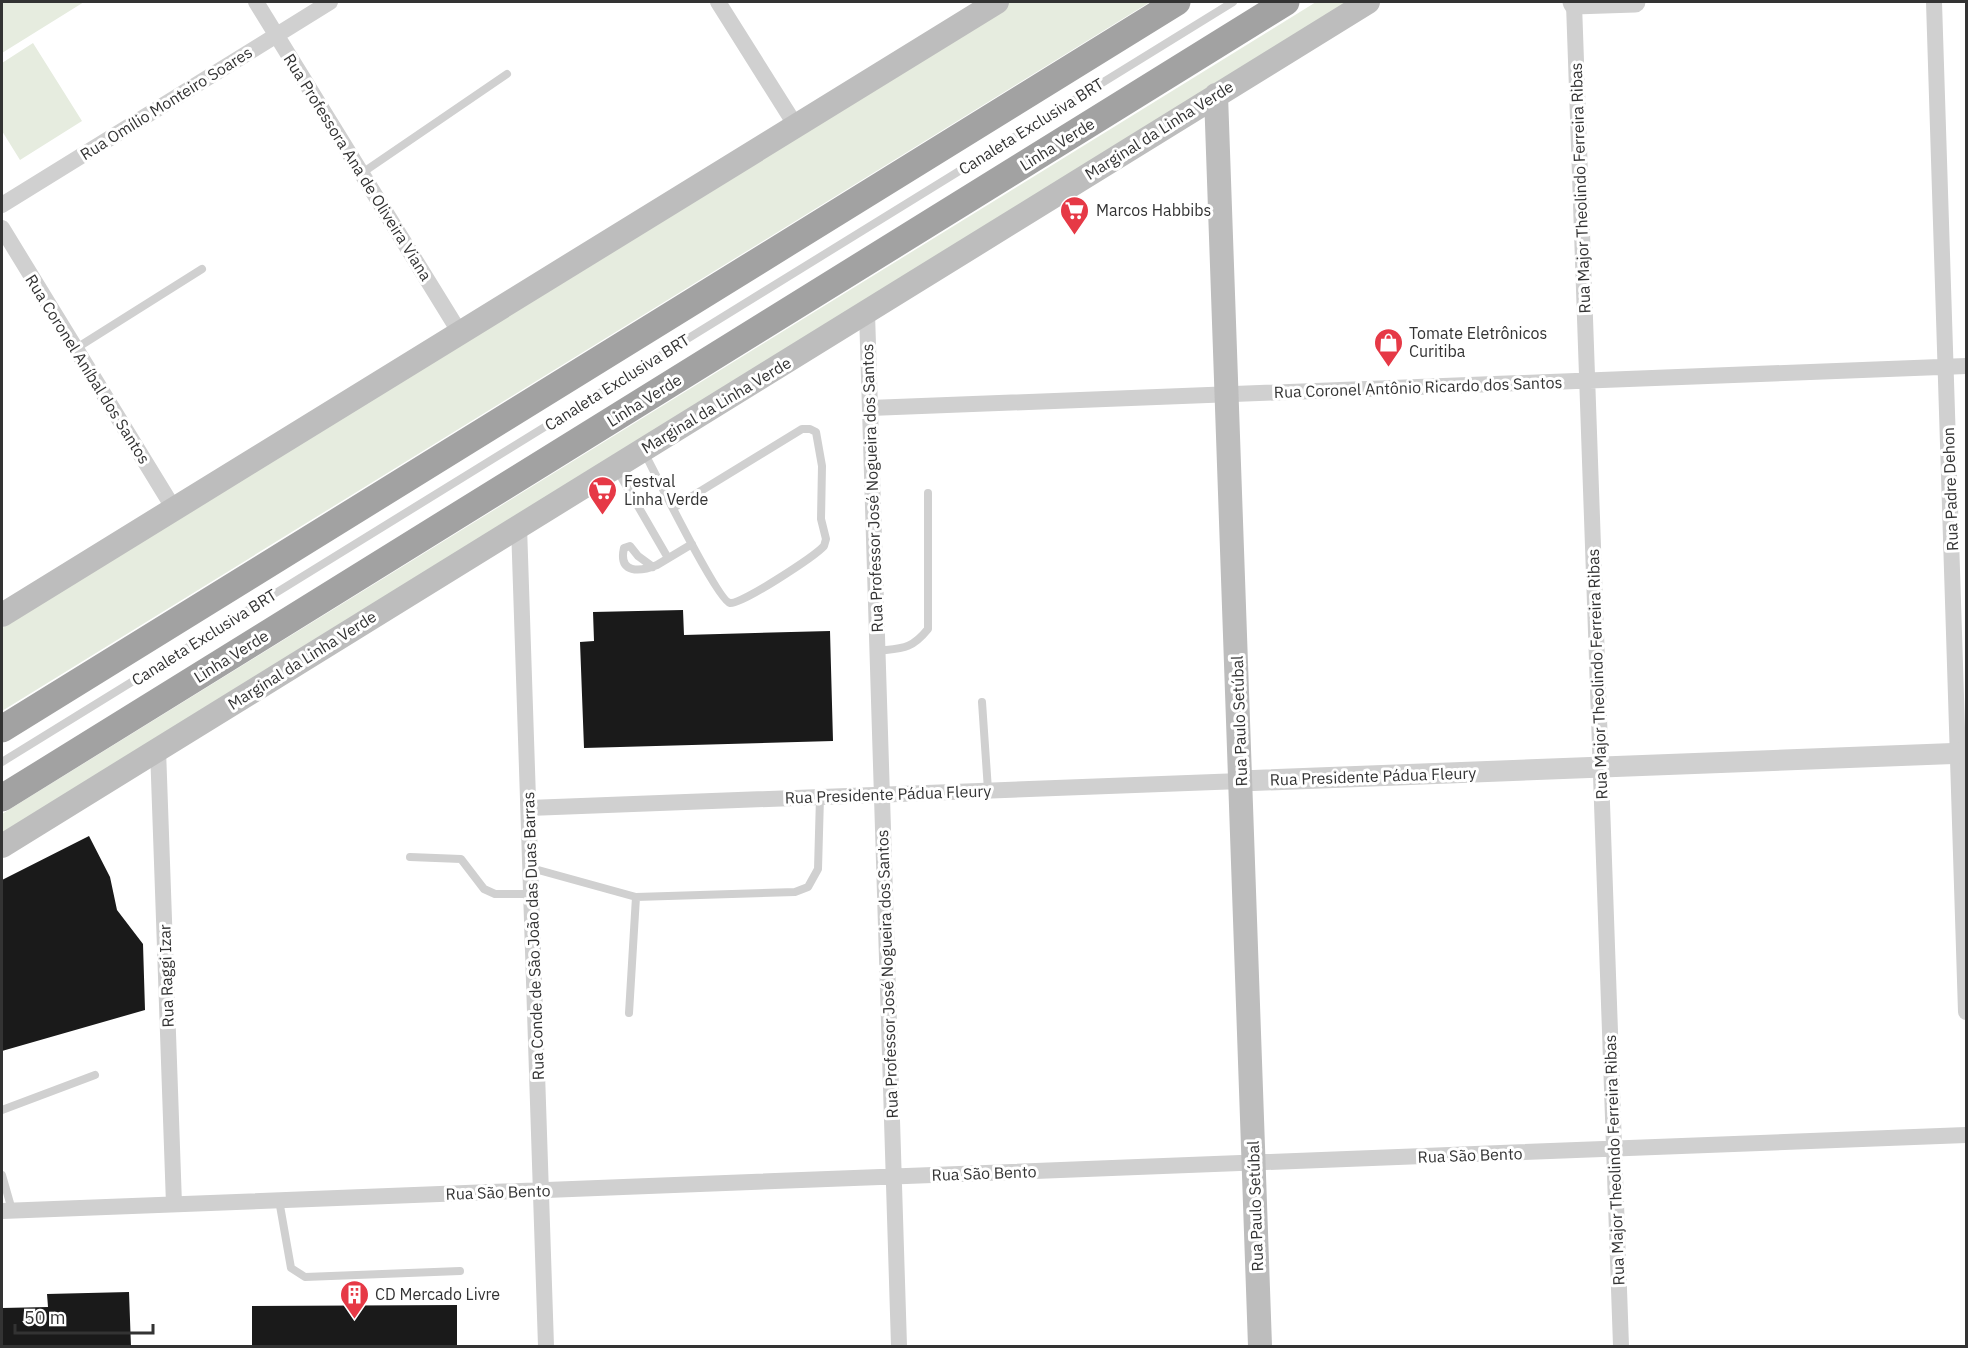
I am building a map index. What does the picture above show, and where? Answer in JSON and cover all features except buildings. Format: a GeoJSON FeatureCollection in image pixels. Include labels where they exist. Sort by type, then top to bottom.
{"type":"FeatureCollection","features":[{"type":"Feature","properties":{"kind":"highway"},"geometry":{"type":"LineString","coordinates":[[2,729],[1176,2]]}},
{"type":"Feature","properties":{"kind":"highway","name":"Linha Verde"},"geometry":{"type":"LineString","coordinates":[[2,798],[1286,2]]}},
{"type":"Feature","properties":{"kind":"main road"},"geometry":{"type":"LineString","coordinates":[[2,615],[796,126],[975,11],[997,2]]}},
{"type":"Feature","properties":{"kind":"main road","name":"Marginal da Linha Verde"},"geometry":{"type":"LineString","coordinates":[[2,846],[1368,2]]}},
{"type":"Feature","properties":{"kind":"main road","name":"Rua Paulo Setúbal"},"geometry":{"type":"LineString","coordinates":[[1216,95],[1260,1347]]}},
{"type":"Feature","properties":{"kind":"street","name":"Rua Professora Ana de Oliveira Viana"},"geometry":{"type":"LineString","coordinates":[[256,2],[460,333]]}},
{"type":"Feature","properties":{"kind":"street","name":"Rua Omílio Monteiro Soares"},"geometry":{"type":"LineString","coordinates":[[2,205],[330,2]]}},
{"type":"Feature","properties":{"kind":"street"},"geometry":{"type":"LineString","coordinates":[[718,2],[796,126]]}},
{"type":"Feature","properties":{"kind":"street"},"geometry":{"type":"LineString","coordinates":[[1574,3],[1635,2]]}},
{"type":"Feature","properties":{"kind":"street","name":"Rua Padre Dehon"},"geometry":{"type":"LineString","coordinates":[[1934,2],[1962,753],[1966,1012]]}},
{"type":"Feature","properties":{"kind":"street","name":"Rua Major Theolindo Ferreira Ribas"},"geometry":{"type":"LineString","coordinates":[[1574,3],[1621,1347]]}},
{"type":"Feature","properties":{"kind":"street","name":"Rua Coronel Aníbal dos Santos"},"geometry":{"type":"LineString","coordinates":[[2,228],[174,509]]}},
{"type":"Feature","properties":{"kind":"street","name":"Rua Professor José Nogueira dos Santos"},"geometry":{"type":"LineString","coordinates":[[867,313],[899,1347]]}},
{"type":"Feature","properties":{"kind":"street","name":"Rua Coronel Antônio Ricardo dos Santos"},"geometry":{"type":"LineString","coordinates":[[870,408],[1966,366]]}},
{"type":"Feature","properties":{"kind":"street","name":"Rua Conde de São João das Duas Barras"},"geometry":{"type":"LineString","coordinates":[[519,526],[546,1347]]}},
{"type":"Feature","properties":{"kind":"street","name":"Rua Raggi Izar"},"geometry":{"type":"LineString","coordinates":[[158,749],[174,1204]]}},
{"type":"Feature","properties":{"kind":"street","name":"Rua Presidente Pádua Fleury"},"geometry":{"type":"LineString","coordinates":[[529,808],[1962,753]]}},
{"type":"Feature","properties":{"kind":"street","name":"Rua São Bento"},"geometry":{"type":"LineString","coordinates":[[7,1211],[1966,1135]]}},
{"type":"Feature","properties":{"kind":"lane","name":"Canaleta Exclusiva BRT"},"geometry":{"type":"LineString","coordinates":[[2,762],[1233,2]]}},
{"type":"Feature","properties":{"kind":"lane"},"geometry":{"type":"LineString","coordinates":[[362,173],[507,74]]}},
{"type":"Feature","properties":{"kind":"lane"},"geometry":{"type":"LineString","coordinates":[[75,349],[202,269]]}},
{"type":"Feature","properties":{"kind":"lane"},"geometry":{"type":"LineString","coordinates":[[642,450],[711,579],[726,601],[731,603],[738,602],[824,546],[826,539],[821,519],[822,466],[816,432],[802,429],[674,508]]}},
{"type":"Feature","properties":{"kind":"lane"},"geometry":{"type":"LineString","coordinates":[[615,466],[668,558]]}},
{"type":"Feature","properties":{"kind":"lane"},"geometry":{"type":"LineString","coordinates":[[877,651],[905,648],[917,642],[928,629],[928,493]]}},
{"type":"Feature","properties":{"kind":"lane"},"geometry":{"type":"LineString","coordinates":[[653,567],[692,544]]}},
{"type":"Feature","properties":{"kind":"lane"},"geometry":{"type":"LineString","coordinates":[[982,702],[988,790]]}},
{"type":"Feature","properties":{"kind":"lane"},"geometry":{"type":"LineString","coordinates":[[531,868],[636,897],[795,892],[808,887],[818,869],[820,797]]}},
{"type":"Feature","properties":{"kind":"lane"},"geometry":{"type":"LineString","coordinates":[[410,857],[461,859],[484,889],[495,894],[532,894]]}},
{"type":"Feature","properties":{"kind":"lane"},"geometry":{"type":"LineString","coordinates":[[629,1013],[636,897]]}},
{"type":"Feature","properties":{"kind":"lane"},"geometry":{"type":"LineString","coordinates":[[2,1110],[95,1075]]}},
{"type":"Feature","properties":{"kind":"lane"},"geometry":{"type":"LineString","coordinates":[[2,1175],[7,1211]]}},
{"type":"Feature","properties":{"kind":"lane"},"geometry":{"type":"LineString","coordinates":[[279,1200],[291,1268],[304,1277],[460,1271]]}},
{"type":"Feature","properties":{"kind":"shaded area"},"geometry":{"type":"Polygon","coordinates":[[[2,2],[84,2],[2,53],[2,2]]]}},
{"type":"Feature","properties":{"kind":"shaded area"},"geometry":{"type":"Polygon","coordinates":[[[1007,2],[1150,2],[2,711],[2,628],[1007,2]]]}},
{"type":"Feature","properties":{"kind":"shaded area"},"geometry":{"type":"Polygon","coordinates":[[[1316,2],[1350,2],[2,835],[2,814],[1316,2]]]}},
{"type":"Feature","properties":{"kind":"shaded area"},"geometry":{"type":"Polygon","coordinates":[[[33,43],[82,121],[20,160],[2,131],[2,63],[33,43]]]}},
{"type":"Feature","properties":{"kind":"place","name":"Marcos Habbibs"},"geometry":{"type":"Point","coordinates":[1075,236]}},
{"type":"Feature","properties":{"kind":"place","name":"Tomate Eletrônicos Curitiba"},"geometry":{"type":"Point","coordinates":[1388,368]}},
{"type":"Feature","properties":{"kind":"place","name":"Festval Linha Verde"},"geometry":{"type":"Point","coordinates":[603,516]}},
{"type":"Feature","properties":{"kind":"place","name":"CD Mercado Livre"},"geometry":{"type":"Point","coordinates":[354,1320]}}]}
